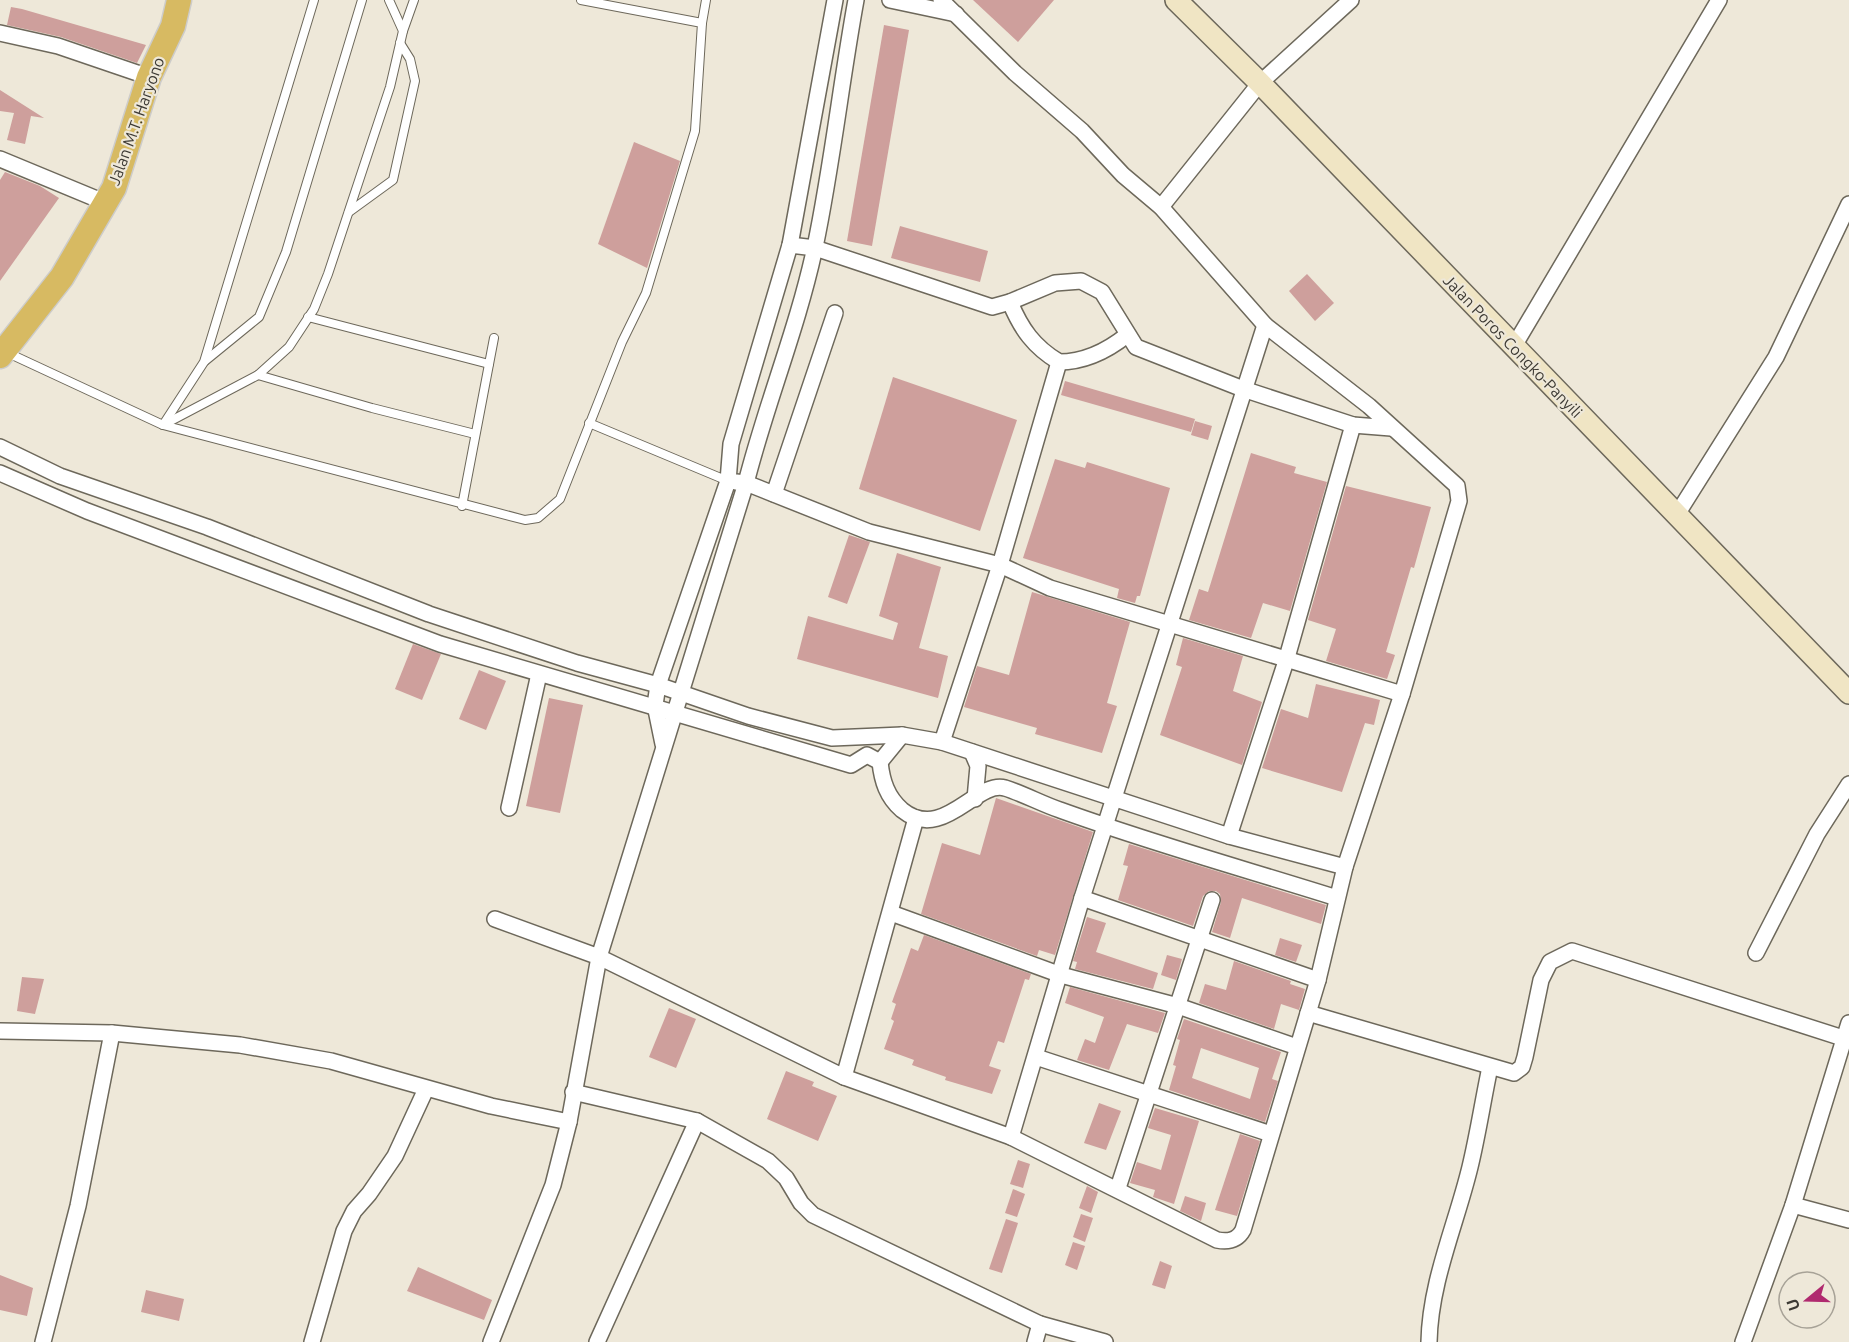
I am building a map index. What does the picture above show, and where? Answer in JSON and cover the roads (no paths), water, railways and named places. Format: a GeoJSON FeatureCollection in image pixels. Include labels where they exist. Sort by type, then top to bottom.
{"type":"FeatureCollection","features":[{"type":"Feature","properties":{"kind":"highway","name":"Jalan M.T. Haryono"},"geometry":{"type":"LineString","coordinates":[[2,353],[62,277],[114,188],[149,77],[173,26],[179,0]]}},
{"type":"Feature","properties":{"kind":"main road","name":"Jalan Poros Congko-Panyili"},"geometry":{"type":"LineString","coordinates":[[1188,4],[1260,83],[1849,693]]}},
{"type":"Feature","properties":{"kind":"street"},"geometry":{"type":"LineString","coordinates":[[663,747],[655,705],[658,685],[728,482],[731,444],[790,245],[835,0]]}},
{"type":"Feature","properties":{"kind":"street"},"geometry":{"type":"LineString","coordinates":[[491,1342],[502,1309],[553,1185],[569,1122],[599,957],[714,580],[746,483],[760,426],[783,360],[815,248],[856,0]]}},
{"type":"Feature","properties":{"kind":"street"},"geometry":{"type":"LineString","coordinates":[[890,0],[956,14]]}},
{"type":"Feature","properties":{"kind":"street"},"geometry":{"type":"LineString","coordinates":[[495,920],[599,957],[844,1077],[1011,1137],[1118,1188],[1217,1240],[1227,1242],[1240,1235],[1243,1230],[1318,980],[1345,867],[1402,694],[1459,495],[1457,486],[1451,478],[1391,428],[1370,406],[1265,325],[1161,207],[1123,175],[1082,130],[1015,73],[941,0]]}},
{"type":"Feature","properties":{"kind":"street"},"geometry":{"type":"LineString","coordinates":[[1161,207],[1260,83],[1351,0]]}},
{"type":"Feature","properties":{"kind":"street"},"geometry":{"type":"LineString","coordinates":[[1514,346],[1719,0]]}},
{"type":"Feature","properties":{"kind":"street"},"geometry":{"type":"LineString","coordinates":[[0,33],[58,46],[149,77]]}},
{"type":"Feature","properties":{"kind":"street"},"geometry":{"type":"LineString","coordinates":[[0,159],[104,202]]}},
{"type":"Feature","properties":{"kind":"street"},"geometry":{"type":"LineString","coordinates":[[1676,516],[1776,357],[1849,204]]}},
{"type":"Feature","properties":{"kind":"street"},"geometry":{"type":"LineString","coordinates":[[790,245],[815,248],[983,305],[1000,306],[1055,283],[1081,281],[1102,292],[1136,347],[1243,389],[1353,425],[1391,428]]}},
{"type":"Feature","properties":{"kind":"street"},"geometry":{"type":"LineString","coordinates":[[1010,302],[1021,328],[1042,351],[1059,362],[1082,360],[1127,335]]}},
{"type":"Feature","properties":{"kind":"street"},"geometry":{"type":"LineString","coordinates":[[774,494],[835,313]]}},
{"type":"Feature","properties":{"kind":"street"},"geometry":{"type":"LineString","coordinates":[[1011,1137],[1082,898],[1265,325]]}},
{"type":"Feature","properties":{"kind":"street"},"geometry":{"type":"LineString","coordinates":[[942,742],[1000,565],[1059,362]]}},
{"type":"Feature","properties":{"kind":"street"},"geometry":{"type":"LineString","coordinates":[[1229,836],[1287,661],[1353,425]]}},
{"type":"Feature","properties":{"kind":"street"},"geometry":{"type":"LineString","coordinates":[[0,447],[60,476],[207,527],[429,614],[577,663],[658,685],[748,716],[831,738],[902,735],[942,742],[1229,836],[1345,867]]}},
{"type":"Feature","properties":{"kind":"street"},"geometry":{"type":"LineString","coordinates":[[0,473],[87,511],[440,644],[539,674],[655,705],[851,765],[867,755],[880,762]]}},
{"type":"Feature","properties":{"kind":"street"},"geometry":{"type":"LineString","coordinates":[[728,482],[746,483],[869,532],[1000,565],[1050,588],[1402,694]]}},
{"type":"Feature","properties":{"kind":"street"},"geometry":{"type":"LineString","coordinates":[[317,599],[326,574]]}},
{"type":"Feature","properties":{"kind":"street"},"geometry":{"type":"LineString","coordinates":[[509,808],[539,674]]}},
{"type":"Feature","properties":{"kind":"street"},"geometry":{"type":"LineString","coordinates":[[902,735],[880,762],[882,778],[889,794],[904,812],[916,818],[943,816],[965,807],[994,788],[1004,788],[1061,810],[1337,898]]}},
{"type":"Feature","properties":{"kind":"street"},"geometry":{"type":"LineString","coordinates":[[972,752],[978,766],[975,799]]}},
{"type":"Feature","properties":{"kind":"street"},"geometry":{"type":"LineString","coordinates":[[1756,953],[1817,834],[1849,784]]}},
{"type":"Feature","properties":{"kind":"street"},"geometry":{"type":"LineString","coordinates":[[844,1077],[916,818]]}},
{"type":"Feature","properties":{"kind":"street"},"geometry":{"type":"LineString","coordinates":[[1082,898],[1318,980]]}},
{"type":"Feature","properties":{"kind":"street"},"geometry":{"type":"LineString","coordinates":[[1118,1188],[1212,900]]}},
{"type":"Feature","properties":{"kind":"street"},"geometry":{"type":"LineString","coordinates":[[891,913],[1061,975],[1178,1006],[1297,1047]]}},
{"type":"Feature","properties":{"kind":"street"},"geometry":{"type":"LineString","coordinates":[[1308,1012],[1514,1073],[1522,1067],[1541,980],[1550,962],[1572,951],[1846,1039]]}},
{"type":"Feature","properties":{"kind":"street"},"geometry":{"type":"LineString","coordinates":[[1743,1342],[1793,1205],[1846,1039],[1849,1023]]}},
{"type":"Feature","properties":{"kind":"street"},"geometry":{"type":"LineString","coordinates":[[0,1031],[111,1034],[240,1045],[331,1062],[491,1106],[569,1122]]}},
{"type":"Feature","properties":{"kind":"street"},"geometry":{"type":"LineString","coordinates":[[43,1342],[78,1206],[111,1034]]}},
{"type":"Feature","properties":{"kind":"street"},"geometry":{"type":"LineString","coordinates":[[1036,1057],[1271,1134]]}},
{"type":"Feature","properties":{"kind":"street"},"geometry":{"type":"LineString","coordinates":[[1429,1342],[1429,1317],[1470,1166],[1490,1067]]}},
{"type":"Feature","properties":{"kind":"street"},"geometry":{"type":"LineString","coordinates":[[312,1342],[344,1231],[354,1211],[369,1194],[394,1155],[426,1089]]}},
{"type":"Feature","properties":{"kind":"street"},"geometry":{"type":"LineString","coordinates":[[573,1092],[697,1121],[768,1161],[786,1178],[801,1203],[813,1215],[1040,1324],[1105,1342]]}},
{"type":"Feature","properties":{"kind":"street"},"geometry":{"type":"LineString","coordinates":[[597,1342],[697,1121]]}},
{"type":"Feature","properties":{"kind":"street"},"geometry":{"type":"LineString","coordinates":[[1793,1205],[1849,1220]]}},
{"type":"Feature","properties":{"kind":"street"},"geometry":{"type":"LineString","coordinates":[[1035,1342],[1040,1324]]}},
{"type":"Feature","properties":{"kind":"lane"},"geometry":{"type":"LineString","coordinates":[[163,425],[204,362],[314,0]]}},
{"type":"Feature","properties":{"kind":"lane"},"geometry":{"type":"LineString","coordinates":[[204,362],[259,317],[286,252],[362,0]]}},
{"type":"Feature","properties":{"kind":"lane"},"geometry":{"type":"LineString","coordinates":[[389,0],[403,31]]}},
{"type":"Feature","properties":{"kind":"lane"},"geometry":{"type":"LineString","coordinates":[[163,425],[258,375],[289,347],[308,317],[328,274],[390,87],[403,31],[414,0]]}},
{"type":"Feature","properties":{"kind":"lane"},"geometry":{"type":"LineString","coordinates":[[580,0],[702,23]]}},
{"type":"Feature","properties":{"kind":"lane"},"geometry":{"type":"LineString","coordinates":[[2,353],[163,425],[462,506],[525,520],[538,518],[560,499],[622,342],[646,293],[696,131],[702,23],[706,0]]}},
{"type":"Feature","properties":{"kind":"lane"},"geometry":{"type":"LineString","coordinates":[[348,212],[393,180],[415,81],[410,59],[400,44]]}},
{"type":"Feature","properties":{"kind":"lane"},"geometry":{"type":"LineString","coordinates":[[308,317],[489,364]]}},
{"type":"Feature","properties":{"kind":"lane"},"geometry":{"type":"LineString","coordinates":[[462,506],[494,338]]}},
{"type":"Feature","properties":{"kind":"lane"},"geometry":{"type":"LineString","coordinates":[[258,375],[372,408],[475,434]]}},
{"type":"Feature","properties":{"kind":"lane"},"geometry":{"type":"LineString","coordinates":[[589,423],[728,482]]}}]}
